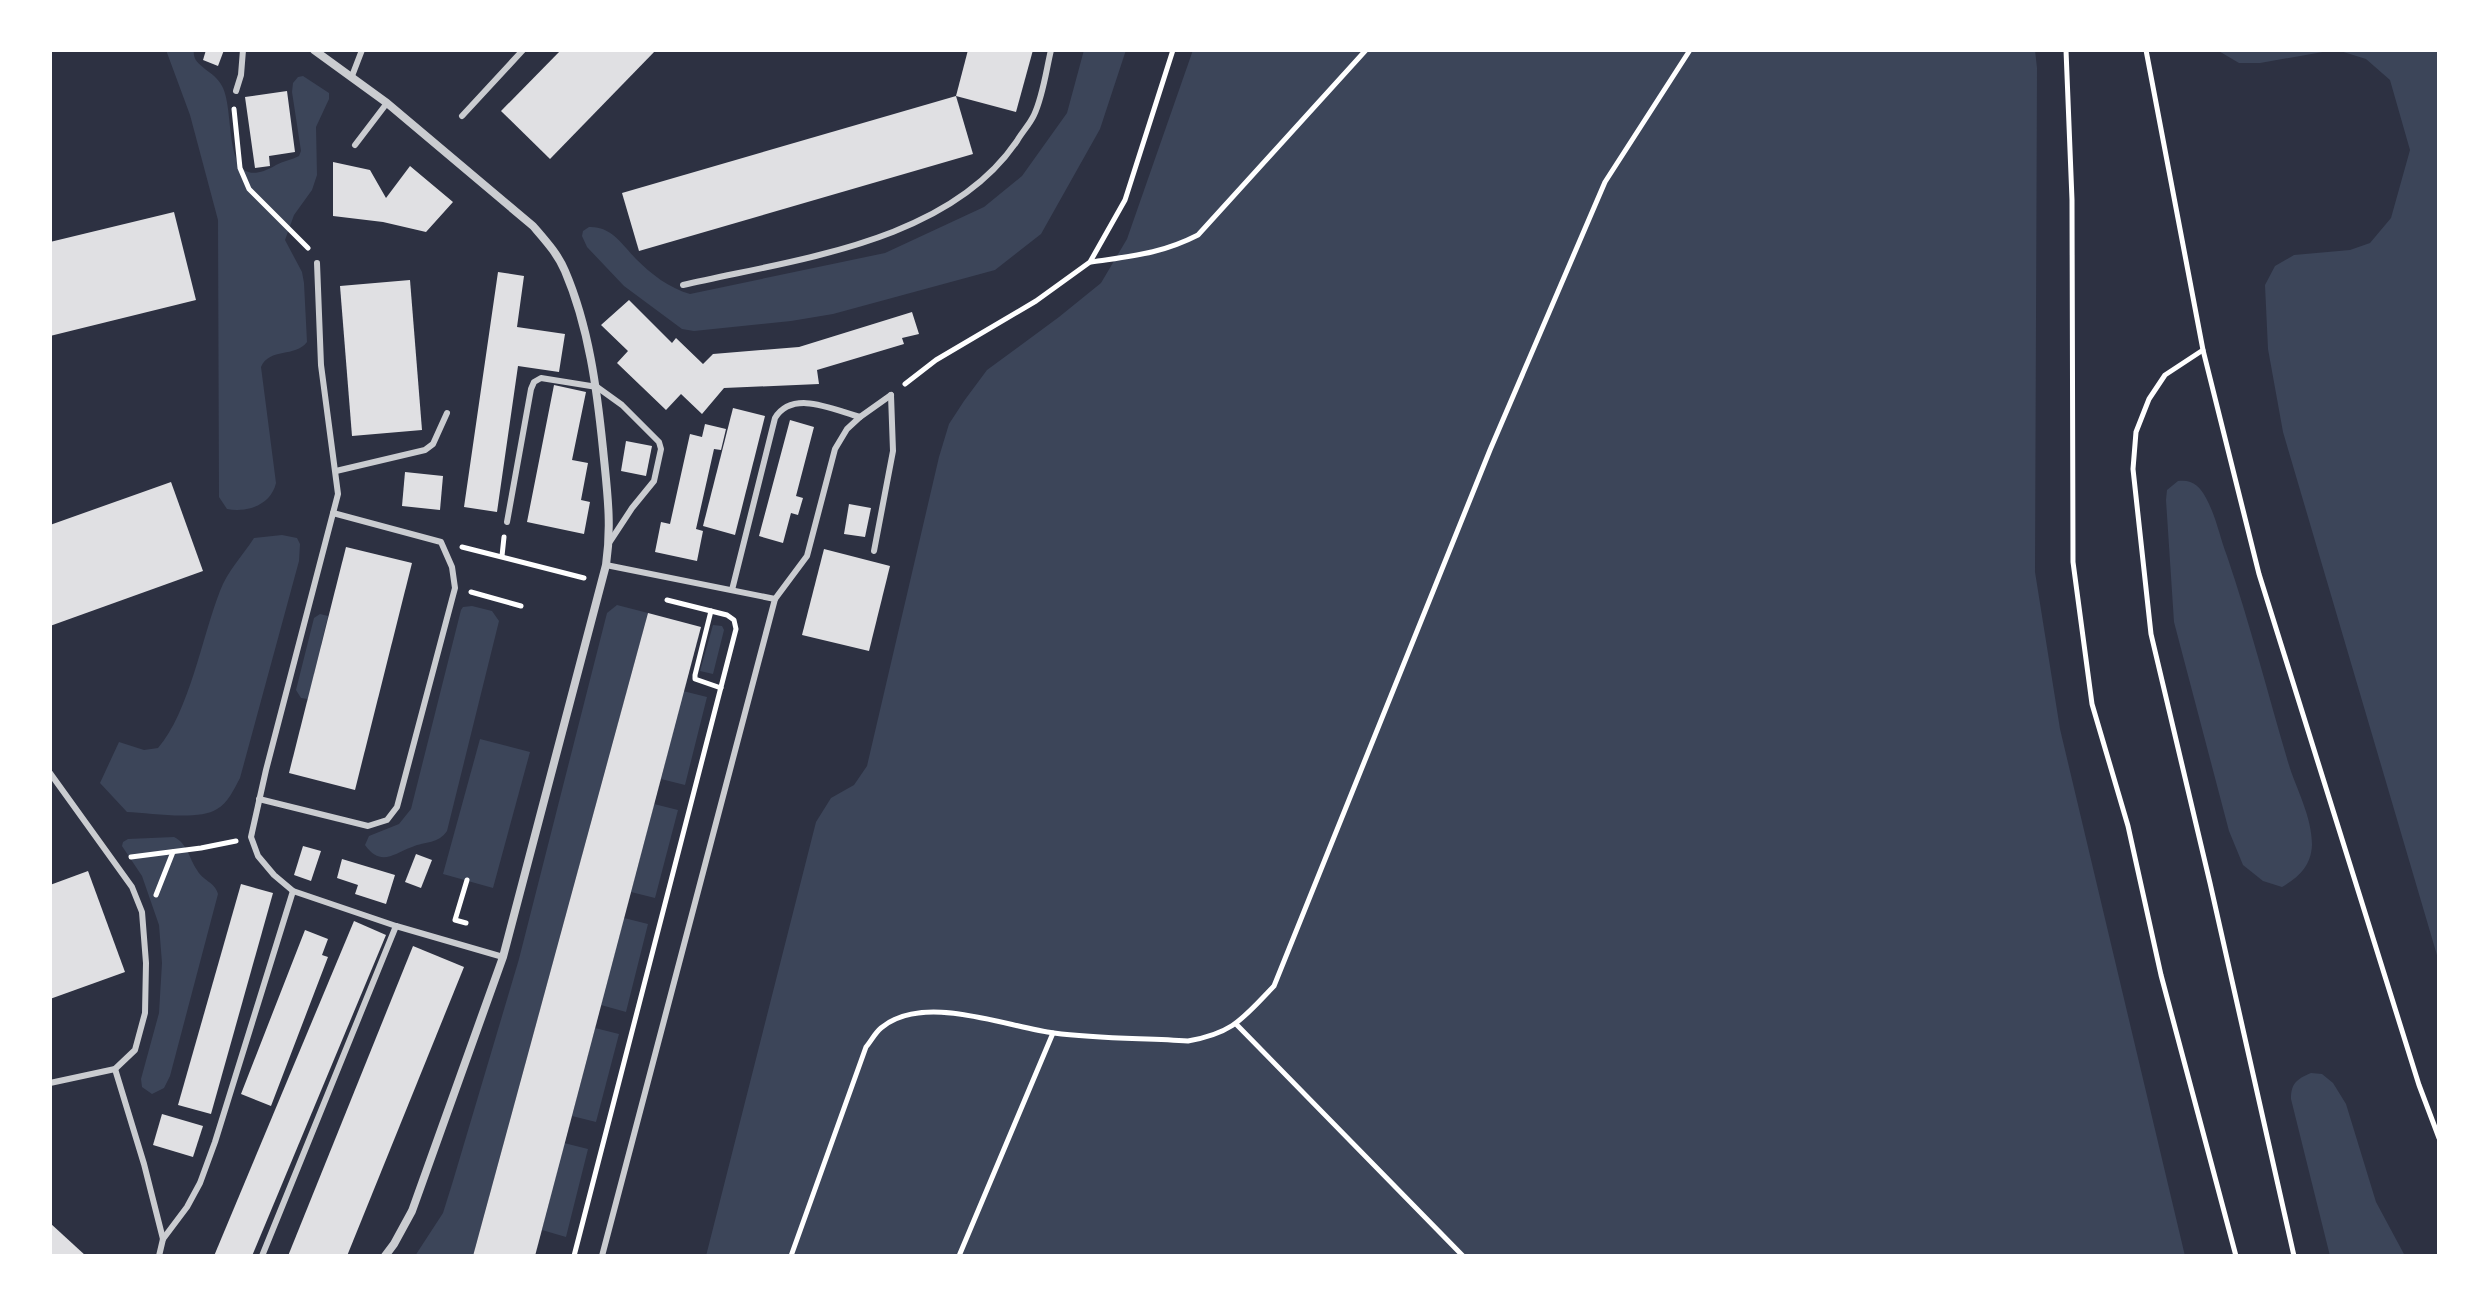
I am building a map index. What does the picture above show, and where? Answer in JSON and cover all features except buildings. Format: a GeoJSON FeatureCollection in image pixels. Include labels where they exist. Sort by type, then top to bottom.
{"type":"FeatureCollection","features":[{"type":"Feature","properties":{"kind":"street"},"geometry":{"type":"LineString","coordinates":[[314,50],[387,103],[533,226],[550,245],[565,269],[597,387],[610,499],[609,543],[602,583],[503,957],[412,1211],[385,1256]]}},
{"type":"Feature","properties":{"kind":"lane"},"geometry":{"type":"LineString","coordinates":[[236,91],[243,50]]}},
{"type":"Feature","properties":{"kind":"lane"},"geometry":{"type":"LineString","coordinates":[[352,76],[362,50]]}},
{"type":"Feature","properties":{"kind":"lane"},"geometry":{"type":"LineString","coordinates":[[462,116],[523,50]]}},
{"type":"Feature","properties":{"kind":"lane"},"geometry":{"type":"LineString","coordinates":[[683,285],[878,239],[916,223],[967,192],[1004,160],[1034,115],[1051,50]]}},
{"type":"Feature","properties":{"kind":"lane"},"geometry":{"type":"LineString","coordinates":[[355,145],[387,103]]}},
{"type":"Feature","properties":{"kind":"lane"},"geometry":{"type":"LineString","coordinates":[[317,263],[321,365],[338,494],[251,837],[258,856],[293,891],[396,926],[503,957]]}},
{"type":"Feature","properties":{"kind":"lane"},"geometry":{"type":"LineString","coordinates":[[507,522],[534,382],[541,378],[597,387],[643,425],[659,442],[661,449],[650,489],[632,508],[609,543]]}},
{"type":"Feature","properties":{"kind":"lane"},"geometry":{"type":"LineString","coordinates":[[602,1256],[775,599],[807,556],[835,449],[847,429],[891,395]]}},
{"type":"Feature","properties":{"kind":"lane"},"geometry":{"type":"LineString","coordinates":[[874,551],[893,451],[891,395]]}},
{"type":"Feature","properties":{"kind":"lane"},"geometry":{"type":"LineString","coordinates":[[732,590],[775,418],[780,410],[789,404],[805,402],[860,417]]}},
{"type":"Feature","properties":{"kind":"lane"},"geometry":{"type":"LineString","coordinates":[[336,471],[425,450],[433,444],[447,413]]}},
{"type":"Feature","properties":{"kind":"lane"},"geometry":{"type":"LineString","coordinates":[[259,799],[368,826],[387,820],[397,807],[455,588],[452,567],[441,542],[333,513]]}},
{"type":"Feature","properties":{"kind":"lane"},"geometry":{"type":"LineString","coordinates":[[606,565],[775,599]]}},
{"type":"Feature","properties":{"kind":"lane"},"geometry":{"type":"LineString","coordinates":[[50,773],[132,887],[142,912],[146,963],[145,1013],[135,1050],[115,1069],[50,1083]]}},
{"type":"Feature","properties":{"kind":"lane"},"geometry":{"type":"LineString","coordinates":[[159,1256],[163,1239],[200,1183],[293,891]]}},
{"type":"Feature","properties":{"kind":"lane"},"geometry":{"type":"LineString","coordinates":[[262,1256],[396,926]]}},
{"type":"Feature","properties":{"kind":"lane"},"geometry":{"type":"LineString","coordinates":[[115,1069],[163,1239]]}},
{"type":"Feature","properties":{"kind":"path"},"geometry":{"type":"LineString","coordinates":[[891,395],[936,360],[1036,301],[1090,262],[1125,200],[1173,50]]}},
{"type":"Feature","properties":{"kind":"path"},"geometry":{"type":"LineString","coordinates":[[1090,262],[1175,247],[1198,235],[1366,50]]}},
{"type":"Feature","properties":{"kind":"path"},"geometry":{"type":"LineString","coordinates":[[791,1256],[866,1047],[884,1026],[920,1013],[946,1012],[1053,1033],[1188,1041],[1210,1037],[1237,1025],[1274,986],[1490,450],[1605,182],[1690,50]]}},
{"type":"Feature","properties":{"kind":"path"},"geometry":{"type":"LineString","coordinates":[[2066,50],[2072,200],[2073,562],[2092,704],[2128,826],[2161,975],[2236,1256]]}},
{"type":"Feature","properties":{"kind":"path"},"geometry":{"type":"LineString","coordinates":[[2146,50],[2203,350],[2259,574],[2419,1085],[2439,1138]]}},
{"type":"Feature","properties":{"kind":"path"},"geometry":{"type":"LineString","coordinates":[[236,91],[233,103],[240,168],[249,189],[306,245],[317,263]]}},
{"type":"Feature","properties":{"kind":"path"},"geometry":{"type":"LineString","coordinates":[[2203,350],[2165,375],[2149,399],[2136,432],[2133,469],[2151,634],[2294,1256]]}},
{"type":"Feature","properties":{"kind":"path"},"geometry":{"type":"LineString","coordinates":[[441,542],[602,583]]}},
{"type":"Feature","properties":{"kind":"path"},"geometry":{"type":"LineString","coordinates":[[579,592],[583,577]]}},
{"type":"Feature","properties":{"kind":"path"},"geometry":{"type":"LineString","coordinates":[[455,588],[521,606]]}},
{"type":"Feature","properties":{"kind":"path"},"geometry":{"type":"LineString","coordinates":[[574,1256],[736,629],[731,618],[666,599]]}},
{"type":"Feature","properties":{"kind":"path"},"geometry":{"type":"LineString","coordinates":[[711,611],[695,679],[721,688]]}},
{"type":"Feature","properties":{"kind":"path"},"geometry":{"type":"LineString","coordinates":[[115,860],[201,848],[251,837]]}},
{"type":"Feature","properties":{"kind":"path"},"geometry":{"type":"LineString","coordinates":[[142,912],[153,903],[174,851]]}},
{"type":"Feature","properties":{"kind":"path"},"geometry":{"type":"LineString","coordinates":[[467,880],[455,920],[478,927]]}},
{"type":"Feature","properties":{"kind":"path"},"geometry":{"type":"LineString","coordinates":[[1237,1025],[1463,1256]]}},
{"type":"Feature","properties":{"kind":"path"},"geometry":{"type":"LineString","coordinates":[[959,1256],[1053,1033]]}},
{"type":"Feature","properties":{"kind":"shaded area"},"geometry":{"type":"Polygon","coordinates":[[[166,50],[194,50],[199,64],[222,86],[233,148],[238,162],[246,171],[258,172],[299,156],[301,151],[292,92],[293,83],[298,77],[303,76],[329,93],[316,127],[317,175],[312,190],[294,215],[285,240],[302,272],[307,342],[296,350],[270,357],[261,367],[276,483],[264,502],[242,510],[227,509],[219,497],[218,220],[190,115],[166,50]]]}},
{"type":"Feature","properties":{"kind":"shaded area"},"geometry":{"type":"Polygon","coordinates":[[[1084,50],[1126,50],[1100,129],[1041,234],[995,270],[833,314],[694,331],[682,329],[624,286],[587,247],[582,236],[589,227],[604,229],[654,275],[690,294],[885,253],[984,207],[1022,176],[1067,113],[1084,50]]]}},
{"type":"Feature","properties":{"kind":"shaded area"},"geometry":{"type":"Polygon","coordinates":[[[1193,50],[2035,50],[2035,572],[2060,729],[2185,1256],[706,1256],[816,822],[831,798],[854,785],[867,766],[949,424],[987,370],[1101,283],[1127,239],[1193,50]]]}},
{"type":"Feature","properties":{"kind":"shaded area"},"geometry":{"type":"Polygon","coordinates":[[[2217,50],[2334,50],[2260,63],[2239,63],[2217,50]]]}},
{"type":"Feature","properties":{"kind":"shaded area"},"geometry":{"type":"Polygon","coordinates":[[[2337,50],[2439,50],[2439,962],[2283,432],[2268,349],[2265,285],[2275,266],[2294,255],[2350,250],[2370,243],[2391,218],[2410,150],[2390,80],[2366,59],[2337,50]]]}},
{"type":"Feature","properties":{"kind":"shaded area"},"geometry":{"type":"Polygon","coordinates":[[[2178,481],[2191,482],[2198,487],[2213,512],[2309,824],[2312,845],[2307,865],[2282,887],[2263,881],[2243,865],[2229,831],[2174,622],[2166,500],[2167,490],[2178,481]]]}},
{"type":"Feature","properties":{"kind":"shaded area"},"geometry":{"type":"Polygon","coordinates":[[[282,535],[297,538],[300,544],[299,561],[240,778],[233,791],[221,806],[199,815],[127,812],[100,783],[119,742],[144,750],[158,748],[178,715],[227,577],[254,538],[282,535]]]}},
{"type":"Feature","properties":{"kind":"shaded area"},"geometry":{"type":"Polygon","coordinates":[[[617,605],[648,613],[473,1256],[415,1256],[443,1213],[453,1181],[519,959],[607,613],[617,605]]]}},
{"type":"Feature","properties":{"kind":"shaded area"},"geometry":{"type":"Polygon","coordinates":[[[472,606],[492,611],[499,621],[447,831],[436,840],[387,857],[376,856],[365,845],[369,836],[399,824],[411,809],[461,610],[472,606]]]}},
{"type":"Feature","properties":{"kind":"shaded area"},"geometry":{"type":"Polygon","coordinates":[[[320,614],[328,616],[308,699],[301,698],[296,690],[314,618],[320,614]]]}},
{"type":"Feature","properties":{"kind":"shaded area"},"geometry":{"type":"Polygon","coordinates":[[[713,625],[722,626],[724,630],[713,674],[700,671],[713,625]]]}},
{"type":"Feature","properties":{"kind":"shaded area"},"geometry":{"type":"Polygon","coordinates":[[[683,691],[707,697],[685,785],[661,779],[683,691]]]}},
{"type":"Feature","properties":{"kind":"shaded area"},"geometry":{"type":"Polygon","coordinates":[[[480,739],[530,752],[493,888],[443,874],[480,739]]]}},
{"type":"Feature","properties":{"kind":"shaded area"},"geometry":{"type":"Polygon","coordinates":[[[654,804],[678,810],[655,898],[631,892],[654,804]]]}},
{"type":"Feature","properties":{"kind":"shaded area"},"geometry":{"type":"Polygon","coordinates":[[[174,837],[182,843],[200,874],[218,894],[170,1076],[164,1088],[152,1094],[142,1087],[141,1079],[159,1013],[162,963],[159,925],[142,876],[122,846],[128,839],[174,837]]]}},
{"type":"Feature","properties":{"kind":"shaded area"},"geometry":{"type":"Polygon","coordinates":[[[624,918],[648,924],[626,1012],[601,1005],[624,918]]]}},
{"type":"Feature","properties":{"kind":"shaded area"},"geometry":{"type":"Polygon","coordinates":[[[595,1028],[619,1034],[596,1122],[572,1116],[595,1028]]]}},
{"type":"Feature","properties":{"kind":"shaded area"},"geometry":{"type":"Polygon","coordinates":[[[2311,1073],[2322,1074],[2333,1083],[2346,1104],[2376,1202],[2405,1256],[2330,1256],[2291,1099],[2296,1082],[2311,1073]]]}},
{"type":"Feature","properties":{"kind":"shaded area"},"geometry":{"type":"Polygon","coordinates":[[[564,1143],[588,1149],[566,1237],[542,1230],[564,1143]]]}}]}
